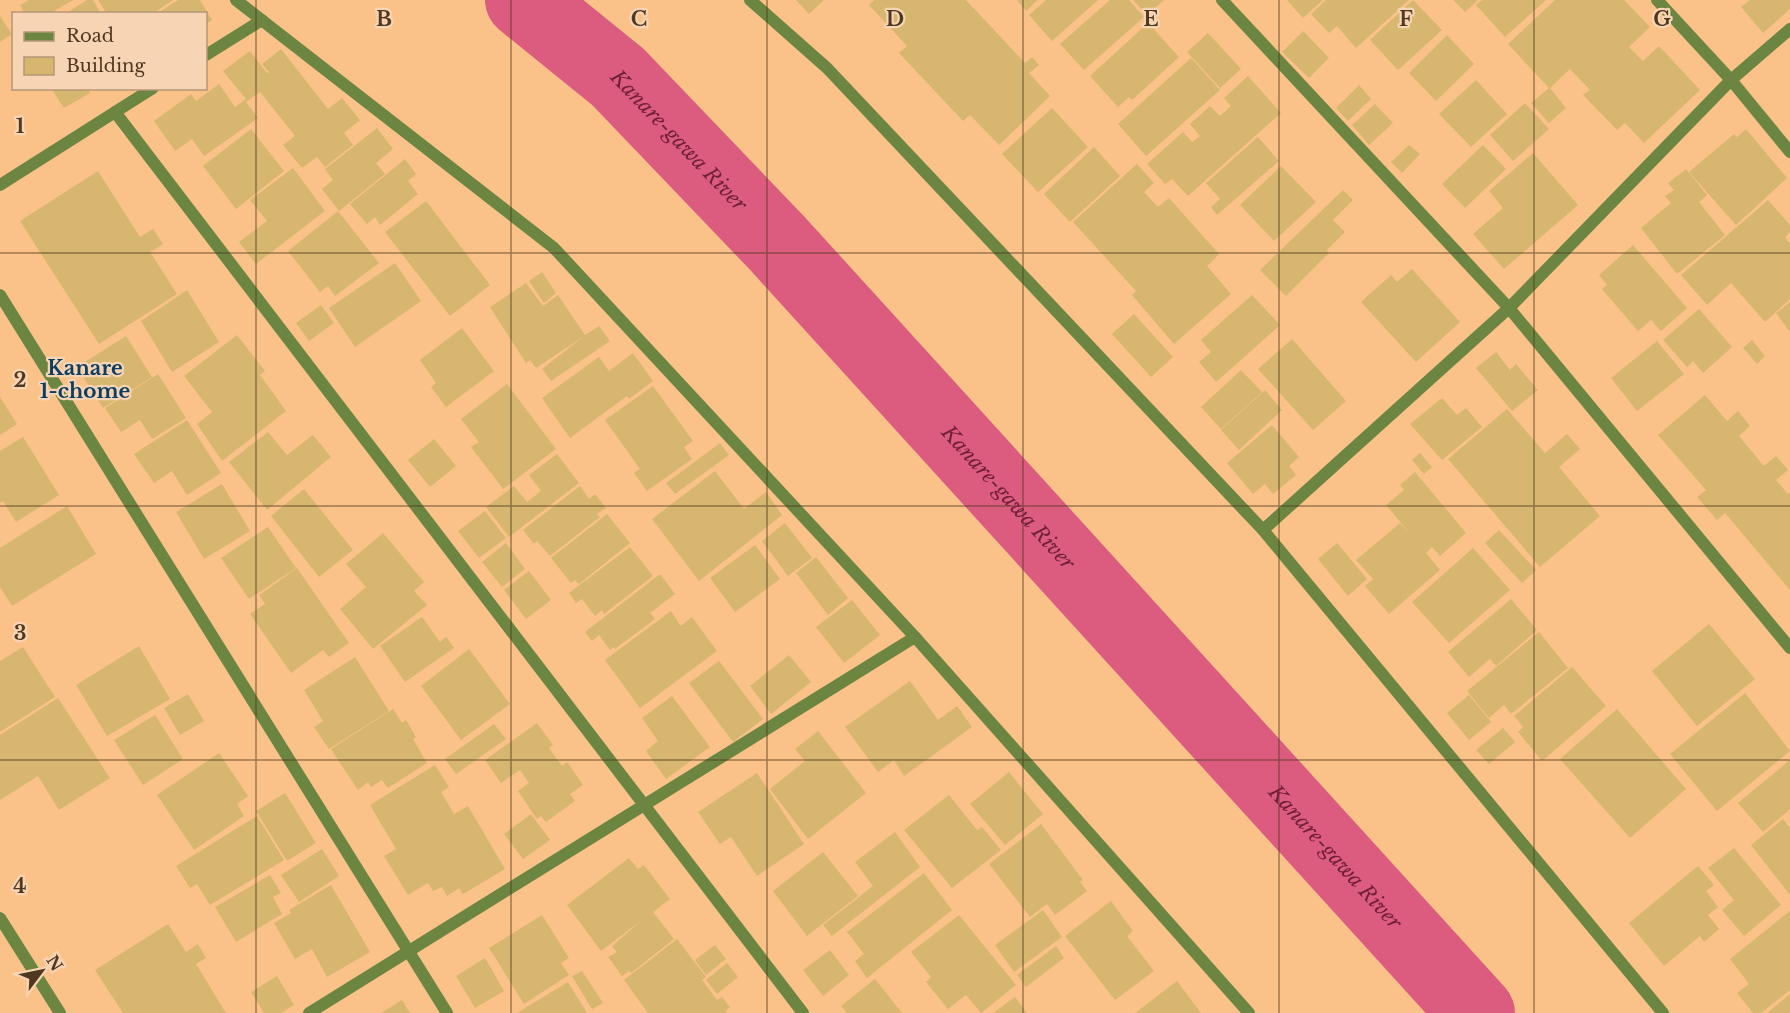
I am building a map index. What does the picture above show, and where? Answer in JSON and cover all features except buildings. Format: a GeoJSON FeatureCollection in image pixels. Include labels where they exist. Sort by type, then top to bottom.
{"type":"FeatureCollection","features":[{"type":"Feature","properties":{"kind":"street"},"geometry":{"type":"LineString","coordinates":[[236,0],[554,248],[915,637],[1249,1013]]}},
{"type":"Feature","properties":{"kind":"street"},"geometry":{"type":"LineString","coordinates":[[750,0],[826,68],[1263,530],[1663,1013]]}},
{"type":"Feature","properties":{"kind":"street"},"geometry":{"type":"LineString","coordinates":[[1222,0],[1509,308],[1790,648]]}},
{"type":"Feature","properties":{"kind":"street"},"geometry":{"type":"LineString","coordinates":[[1657,0],[1731,80],[1790,152]]}},
{"type":"Feature","properties":{"kind":"street"},"geometry":{"type":"LineString","coordinates":[[207,54],[262,20]]}},
{"type":"Feature","properties":{"kind":"street"},"geometry":{"type":"LineString","coordinates":[[1263,530],[1509,308],[1731,80],[1790,29]]}},
{"type":"Feature","properties":{"kind":"street"},"geometry":{"type":"LineString","coordinates":[[0,184],[150,90]]}},
{"type":"Feature","properties":{"kind":"street"},"geometry":{"type":"LineString","coordinates":[[115,112],[803,1013]]}},
{"type":"Feature","properties":{"kind":"street"},"geometry":{"type":"LineString","coordinates":[[0,295],[447,1013]]}},
{"type":"Feature","properties":{"kind":"street"},"geometry":{"type":"LineString","coordinates":[[309,1013],[915,637]]}},
{"type":"Feature","properties":{"kind":"street"},"geometry":{"type":"LineString","coordinates":[[0,918],[60,1013]]}},
{"type":"Feature","properties":{"kind":"waterway","name":"Kanare-gawa River"},"geometry":{"type":"LineString","coordinates":[[523,0],[618,77],[777,243],[1477,1013]]}},
{"type":"Feature","properties":{"kind":"district","name":"Kanare 1-chome"},"geometry":{"type":"Point","coordinates":[85,380]}}]}
